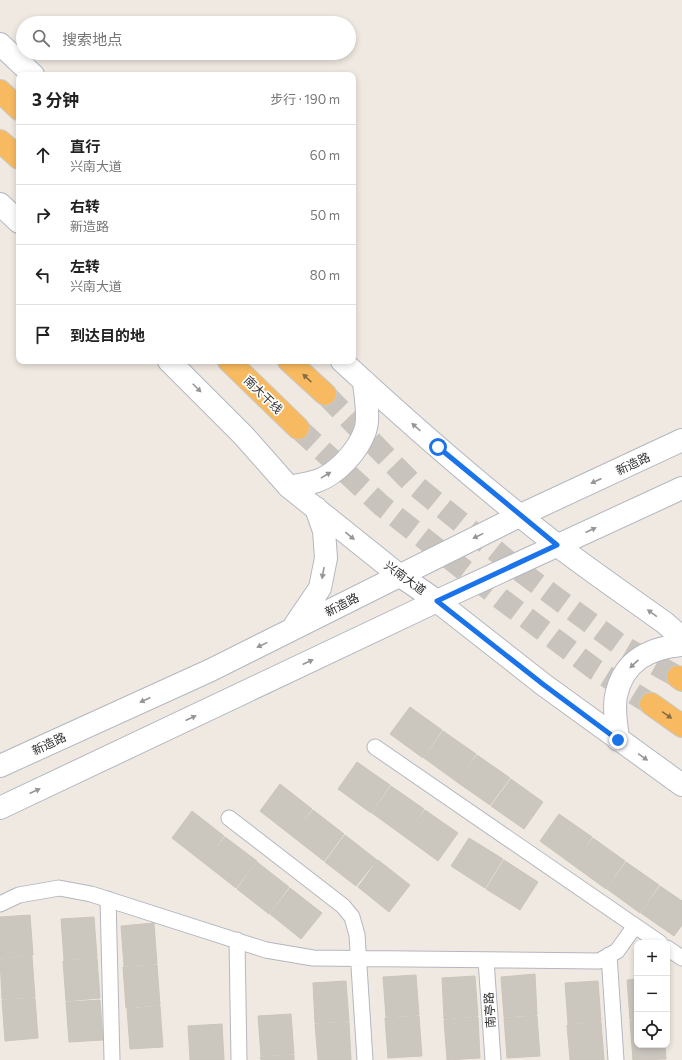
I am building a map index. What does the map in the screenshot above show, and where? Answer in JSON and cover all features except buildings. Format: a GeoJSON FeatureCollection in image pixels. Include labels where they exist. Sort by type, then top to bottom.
{"type":"FeatureCollection","features":[{"type":"Feature","properties":{"kind":"highway"},"geometry":{"type":"LineString","coordinates":[[0,91],[16,106]]}},
{"type":"Feature","properties":{"kind":"highway"},"geometry":{"type":"LineString","coordinates":[[0,141],[16,155]]}},
{"type":"Feature","properties":{"kind":"highway","name":"南大干线"},"geometry":{"type":"LineString","coordinates":[[232,364],[298,428]]}},
{"type":"Feature","properties":{"kind":"highway"},"geometry":{"type":"LineString","coordinates":[[292,364],[325,394]]}},
{"type":"Feature","properties":{"kind":"highway"},"geometry":{"type":"LineString","coordinates":[[651,704],[682,726]]}},
{"type":"Feature","properties":{"kind":"main road"},"geometry":{"type":"LineString","coordinates":[[0,44],[16,59]]}},
{"type":"Feature","properties":{"kind":"main road"},"geometry":{"type":"LineString","coordinates":[[17,60],[30,72]]}},
{"type":"Feature","properties":{"kind":"main road"},"geometry":{"type":"LineString","coordinates":[[0,204],[16,219]]}},
{"type":"Feature","properties":{"kind":"main road","name":"兴南大道"},"geometry":{"type":"LineString","coordinates":[[172,364],[243,434],[289,487],[399,575],[437,601],[544,685],[618,740],[682,784]]}},
{"type":"Feature","properties":{"kind":"main road"},"geometry":{"type":"LineString","coordinates":[[345,364],[438,447],[521,516],[557,545],[665,623],[682,638]]}},
{"type":"Feature","properties":{"kind":"main road"},"geometry":{"type":"LineString","coordinates":[[289,487],[318,480],[334,471],[352,454],[365,430],[367,412],[364,381]]}},
{"type":"Feature","properties":{"kind":"main road","name":"新造路"},"geometry":{"type":"LineString","coordinates":[[0,766],[211,670],[399,575],[682,440]]}},
{"type":"Feature","properties":{"kind":"main road"},"geometry":{"type":"LineString","coordinates":[[0,808],[437,601],[682,488]]}},
{"type":"Feature","properties":{"kind":"main road"},"geometry":{"type":"LineString","coordinates":[[291,630],[320,588],[326,558],[325,538],[316,508]]}},
{"type":"Feature","properties":{"kind":"main road"},"geometry":{"type":"LineString","coordinates":[[618,740],[615,712],[616,697],[621,681],[631,666],[647,653],[663,647],[682,645]]}},
{"type":"Feature","properties":{"kind":"street"},"geometry":{"type":"LineString","coordinates":[[375,746],[656,940]]}},
{"type":"Feature","properties":{"kind":"street"},"geometry":{"type":"LineString","coordinates":[[229,818],[343,906],[352,917],[357,935],[360,959],[365,1060]]}},
{"type":"Feature","properties":{"kind":"street"},"geometry":{"type":"LineString","coordinates":[[0,904],[19,895],[59,888],[108,900],[266,950],[313,958],[599,961],[617,951],[635,926]]}},
{"type":"Feature","properties":{"kind":"street"},"geometry":{"type":"LineString","coordinates":[[108,900],[112,1060]]}},
{"type":"Feature","properties":{"kind":"street"},"geometry":{"type":"LineString","coordinates":[[237,940],[239,1060]]}},
{"type":"Feature","properties":{"kind":"street"},"geometry":{"type":"LineString","coordinates":[[670,950],[682,958]]}},
{"type":"Feature","properties":{"kind":"street"},"geometry":{"type":"LineString","coordinates":[[609,955],[616,1060]]}},
{"type":"Feature","properties":{"kind":"street","name":"南亭路"},"geometry":{"type":"LineString","coordinates":[[486,960],[493,1060]]}},
{"type":"Feature","properties":{"kind":"tunnel"},"geometry":{"type":"LineString","coordinates":[[325,394],[410,481],[524,574],[619,644],[678,677]]}},
{"type":"Feature","properties":{"kind":"tunnel"},"geometry":{"type":"LineString","coordinates":[[298,428],[381,505],[500,598],[596,670],[651,704]]}},
{"type":"Feature","properties":{"kind":"route"},"geometry":{"type":"LineString","coordinates":[[438,447],[557,545],[437,601],[501,652],[618,740]]}}]}
